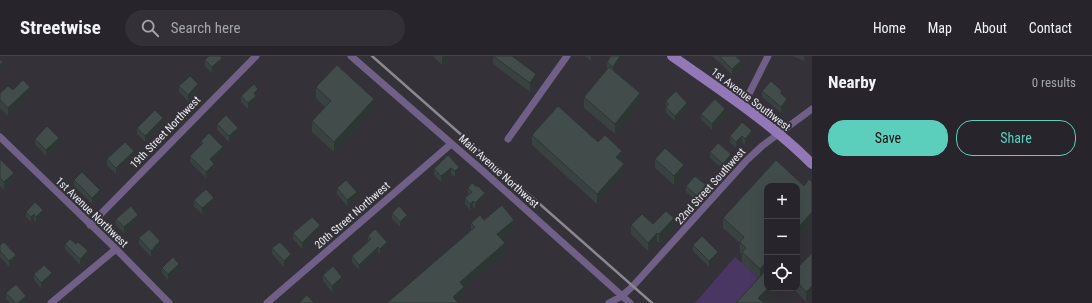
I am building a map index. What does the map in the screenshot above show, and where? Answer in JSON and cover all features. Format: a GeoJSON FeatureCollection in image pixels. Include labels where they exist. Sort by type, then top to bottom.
{"type":"FeatureCollection","features":[{"type":"Feature","properties":{"kind":"main road","name":"1st Avenue Southwest"},"geometry":{"type":"LineString","coordinates":[[672,56],[779,133],[812,164]]}},
{"type":"Feature","properties":{"kind":"street","name":"19th Street Northwest"},"geometry":{"type":"LineString","coordinates":[[90,225],[256,56]]}},
{"type":"Feature","properties":{"kind":"street","name":"Main Avenue Northwest"},"geometry":{"type":"LineString","coordinates":[[351,56],[630,303]]}},
{"type":"Feature","properties":{"kind":"street"},"geometry":{"type":"LineString","coordinates":[[508,140],[567,56]]}},
{"type":"Feature","properties":{"kind":"street"},"geometry":{"type":"LineString","coordinates":[[743,106],[768,56]]}},
{"type":"Feature","properties":{"kind":"street","name":"22nd Street Southwest"},"geometry":{"type":"LineString","coordinates":[[609,303],[622,296],[633,286],[747,160],[762,146],[812,109]]}},
{"type":"Feature","properties":{"kind":"street","name":"1st Avenue Northwest"},"geometry":{"type":"LineString","coordinates":[[0,137],[116,249],[169,303]]}},
{"type":"Feature","properties":{"kind":"street","name":"20th Street Northwest"},"geometry":{"type":"LineString","coordinates":[[267,303],[452,144]]}},
{"type":"Feature","properties":{"kind":"street"},"geometry":{"type":"LineString","coordinates":[[51,303],[116,249]]}},
{"type":"Feature","properties":{"kind":"shaded area"},"geometry":{"type":"Polygon","coordinates":[[[735,257],[760,279],[746,303],[695,303],[735,257]]]}},
{"type":"Feature","properties":{"kind":"building"},"geometry":{"type":"Polygon","coordinates":[[[209,56],[220,56],[222,58],[212,67],[205,60],[209,56]]]}},
{"type":"Feature","properties":{"kind":"building"},"geometry":{"type":"Polygon","coordinates":[[[493,56],[512,56],[536,74],[530,83],[493,56]]]}},
{"type":"Feature","properties":{"kind":"building"},"geometry":{"type":"Polygon","coordinates":[[[611,56],[620,56],[613,67],[607,62],[611,56]]]}},
{"type":"Feature","properties":{"kind":"building"},"geometry":{"type":"Polygon","coordinates":[[[719,56],[737,56],[736,57],[741,61],[732,69],[719,56]]]}},
{"type":"Feature","properties":{"kind":"building"},"geometry":{"type":"Polygon","coordinates":[[[337,65],[374,99],[334,142],[312,121],[331,101],[316,87],[337,65]]]}},
{"type":"Feature","properties":{"kind":"building"},"geometry":{"type":"Polygon","coordinates":[[[609,67],[640,93],[615,124],[584,97],[609,67]]]}},
{"type":"Feature","properties":{"kind":"building"},"geometry":{"type":"Polygon","coordinates":[[[190,76],[198,84],[188,95],[179,86],[190,76]]]}},
{"type":"Feature","properties":{"kind":"building"},"geometry":{"type":"Polygon","coordinates":[[[23,80],[30,87],[8,108],[0,100],[0,93],[8,86],[13,90],[23,80]]]}},
{"type":"Feature","properties":{"kind":"building"},"geometry":{"type":"Polygon","coordinates":[[[771,81],[782,91],[780,93],[787,99],[781,107],[762,91],[771,81]]]}},
{"type":"Feature","properties":{"kind":"building"},"geometry":{"type":"Polygon","coordinates":[[[254,84],[258,89],[254,93],[256,96],[248,103],[241,96],[254,84]]]}},
{"type":"Feature","properties":{"kind":"building"},"geometry":{"type":"Polygon","coordinates":[[[676,91],[687,103],[675,116],[666,107],[669,104],[666,101],[676,91]]]}},
{"type":"Feature","properties":{"kind":"building"},"geometry":{"type":"Polygon","coordinates":[[[715,99],[725,109],[712,124],[701,114],[715,99]]]}},
{"type":"Feature","properties":{"kind":"building"},"geometry":{"type":"Polygon","coordinates":[[[558,106],[598,142],[605,135],[622,151],[616,157],[624,164],[597,194],[532,135],[558,106]]]}},
{"type":"Feature","properties":{"kind":"building"},"geometry":{"type":"Polygon","coordinates":[[[155,110],[163,118],[145,136],[137,128],[155,110]]]}},
{"type":"Feature","properties":{"kind":"building"},"geometry":{"type":"Polygon","coordinates":[[[226,115],[238,128],[229,136],[217,124],[226,115]]]}},
{"type":"Feature","properties":{"kind":"building"},"geometry":{"type":"Polygon","coordinates":[[[742,122],[752,131],[745,139],[742,136],[736,142],[730,136],[742,122]]]}},
{"type":"Feature","properties":{"kind":"building"},"geometry":{"type":"Polygon","coordinates":[[[47,126],[59,138],[46,150],[35,139],[47,126]]]}},
{"type":"Feature","properties":{"kind":"building"},"geometry":{"type":"Polygon","coordinates":[[[209,133],[223,147],[210,159],[214,164],[206,172],[190,156],[203,143],[201,141],[209,133]]]}},
{"type":"Feature","properties":{"kind":"building"},"geometry":{"type":"Polygon","coordinates":[[[125,142],[134,151],[116,168],[107,159],[125,142]]]}},
{"type":"Feature","properties":{"kind":"building"},"geometry":{"type":"Polygon","coordinates":[[[718,143],[731,154],[723,164],[710,152],[718,143]]]}},
{"type":"Feature","properties":{"kind":"building"},"geometry":{"type":"Polygon","coordinates":[[[665,148],[684,165],[674,176],[655,159],[665,148]]]}},
{"type":"Feature","properties":{"kind":"building"},"geometry":{"type":"Polygon","coordinates":[[[448,155],[459,167],[455,171],[451,168],[441,176],[434,169],[448,155]]]}},
{"type":"Feature","properties":{"kind":"building"},"geometry":{"type":"Polygon","coordinates":[[[0,159],[14,173],[4,182],[0,178],[0,159]]]}},
{"type":"Feature","properties":{"kind":"building"},"geometry":{"type":"Polygon","coordinates":[[[776,160],[804,186],[809,179],[812,182],[812,212],[800,226],[800,183],[764,183],[764,264],[760,269],[742,252],[746,248],[740,242],[744,237],[723,218],[776,160]]]}},
{"type":"Feature","properties":{"kind":"building"},"geometry":{"type":"Polygon","coordinates":[[[82,172],[100,190],[92,198],[74,180],[82,172]]]}},
{"type":"Feature","properties":{"kind":"building"},"geometry":{"type":"Polygon","coordinates":[[[695,176],[706,185],[697,196],[686,186],[695,176]]]}},
{"type":"Feature","properties":{"kind":"building"},"geometry":{"type":"Polygon","coordinates":[[[346,180],[357,192],[347,200],[337,188],[346,180]]]}},
{"type":"Feature","properties":{"kind":"building"},"geometry":{"type":"Polygon","coordinates":[[[472,183],[477,187],[478,186],[485,193],[475,203],[473,201],[470,204],[465,198],[472,192],[468,188],[472,183]]]}},
{"type":"Feature","properties":{"kind":"building"},"geometry":{"type":"Polygon","coordinates":[[[206,189],[214,198],[202,208],[194,200],[206,189]]]}},
{"type":"Feature","properties":{"kind":"building"},"geometry":{"type":"Polygon","coordinates":[[[35,202],[43,210],[36,217],[34,214],[31,217],[26,212],[35,202]]]}},
{"type":"Feature","properties":{"kind":"building"},"geometry":{"type":"Polygon","coordinates":[[[502,205],[514,220],[497,234],[505,243],[460,282],[464,287],[453,297],[458,303],[387,303],[475,227],[471,223],[480,215],[484,220],[502,205]]]}},
{"type":"Feature","properties":{"kind":"building"},"geometry":{"type":"Polygon","coordinates":[[[131,206],[138,215],[124,227],[116,219],[131,206]]]}},
{"type":"Feature","properties":{"kind":"building"},"geometry":{"type":"Polygon","coordinates":[[[399,206],[407,215],[400,222],[392,213],[399,206]]]}},
{"type":"Feature","properties":{"kind":"building"},"geometry":{"type":"Polygon","coordinates":[[[666,211],[674,218],[648,243],[631,225],[642,214],[653,224],[666,211]]]}},
{"type":"Feature","properties":{"kind":"building"},"geometry":{"type":"Polygon","coordinates":[[[312,217],[320,225],[302,243],[293,233],[312,217]]]}},
{"type":"Feature","properties":{"kind":"building"},"geometry":{"type":"Polygon","coordinates":[[[149,229],[160,241],[151,251],[139,238],[149,229]]]}},
{"type":"Feature","properties":{"kind":"building"},"geometry":{"type":"Polygon","coordinates":[[[375,229],[387,242],[380,249],[378,247],[359,265],[352,256],[371,239],[368,236],[375,229]]]}},
{"type":"Feature","properties":{"kind":"building"},"geometry":{"type":"Polygon","coordinates":[[[702,236],[718,252],[709,261],[693,245],[702,236]]]}},
{"type":"Feature","properties":{"kind":"building"},"geometry":{"type":"Polygon","coordinates":[[[70,239],[76,244],[78,242],[88,251],[80,259],[65,244],[70,239]]]}},
{"type":"Feature","properties":{"kind":"building"},"geometry":{"type":"Polygon","coordinates":[[[4,242],[16,255],[9,261],[0,251],[0,245],[4,242]]]}},
{"type":"Feature","properties":{"kind":"building"},"geometry":{"type":"Polygon","coordinates":[[[280,242],[291,254],[284,261],[272,248],[280,242]]]}},
{"type":"Feature","properties":{"kind":"building"},"geometry":{"type":"Polygon","coordinates":[[[812,253],[812,286],[806,292],[800,285],[800,265],[812,253]]]}},
{"type":"Feature","properties":{"kind":"building"},"geometry":{"type":"Polygon","coordinates":[[[173,257],[179,264],[168,274],[162,268],[173,257]]]}},
{"type":"Feature","properties":{"kind":"building"},"geometry":{"type":"Polygon","coordinates":[[[44,265],[52,273],[41,283],[34,274],[44,265]]]}},
{"type":"Feature","properties":{"kind":"building"},"geometry":{"type":"Polygon","coordinates":[[[333,266],[342,277],[332,286],[323,275],[333,266]]]}},
{"type":"Feature","properties":{"kind":"building"},"geometry":{"type":"Polygon","coordinates":[[[764,272],[765,291],[758,298],[764,303],[736,303],[764,272]]]}},
{"type":"Feature","properties":{"kind":"building"},"geometry":{"type":"Polygon","coordinates":[[[16,284],[26,296],[18,303],[15,303],[6,293],[16,284]]]}},
{"type":"Feature","properties":{"kind":"building"},"geometry":{"type":"Polygon","coordinates":[[[307,295],[314,303],[299,303],[307,295]]]}},
{"type":"Feature","properties":{"kind":"railway"},"geometry":{"type":"LineString","coordinates":[[372,56],[652,303]]}}]}
